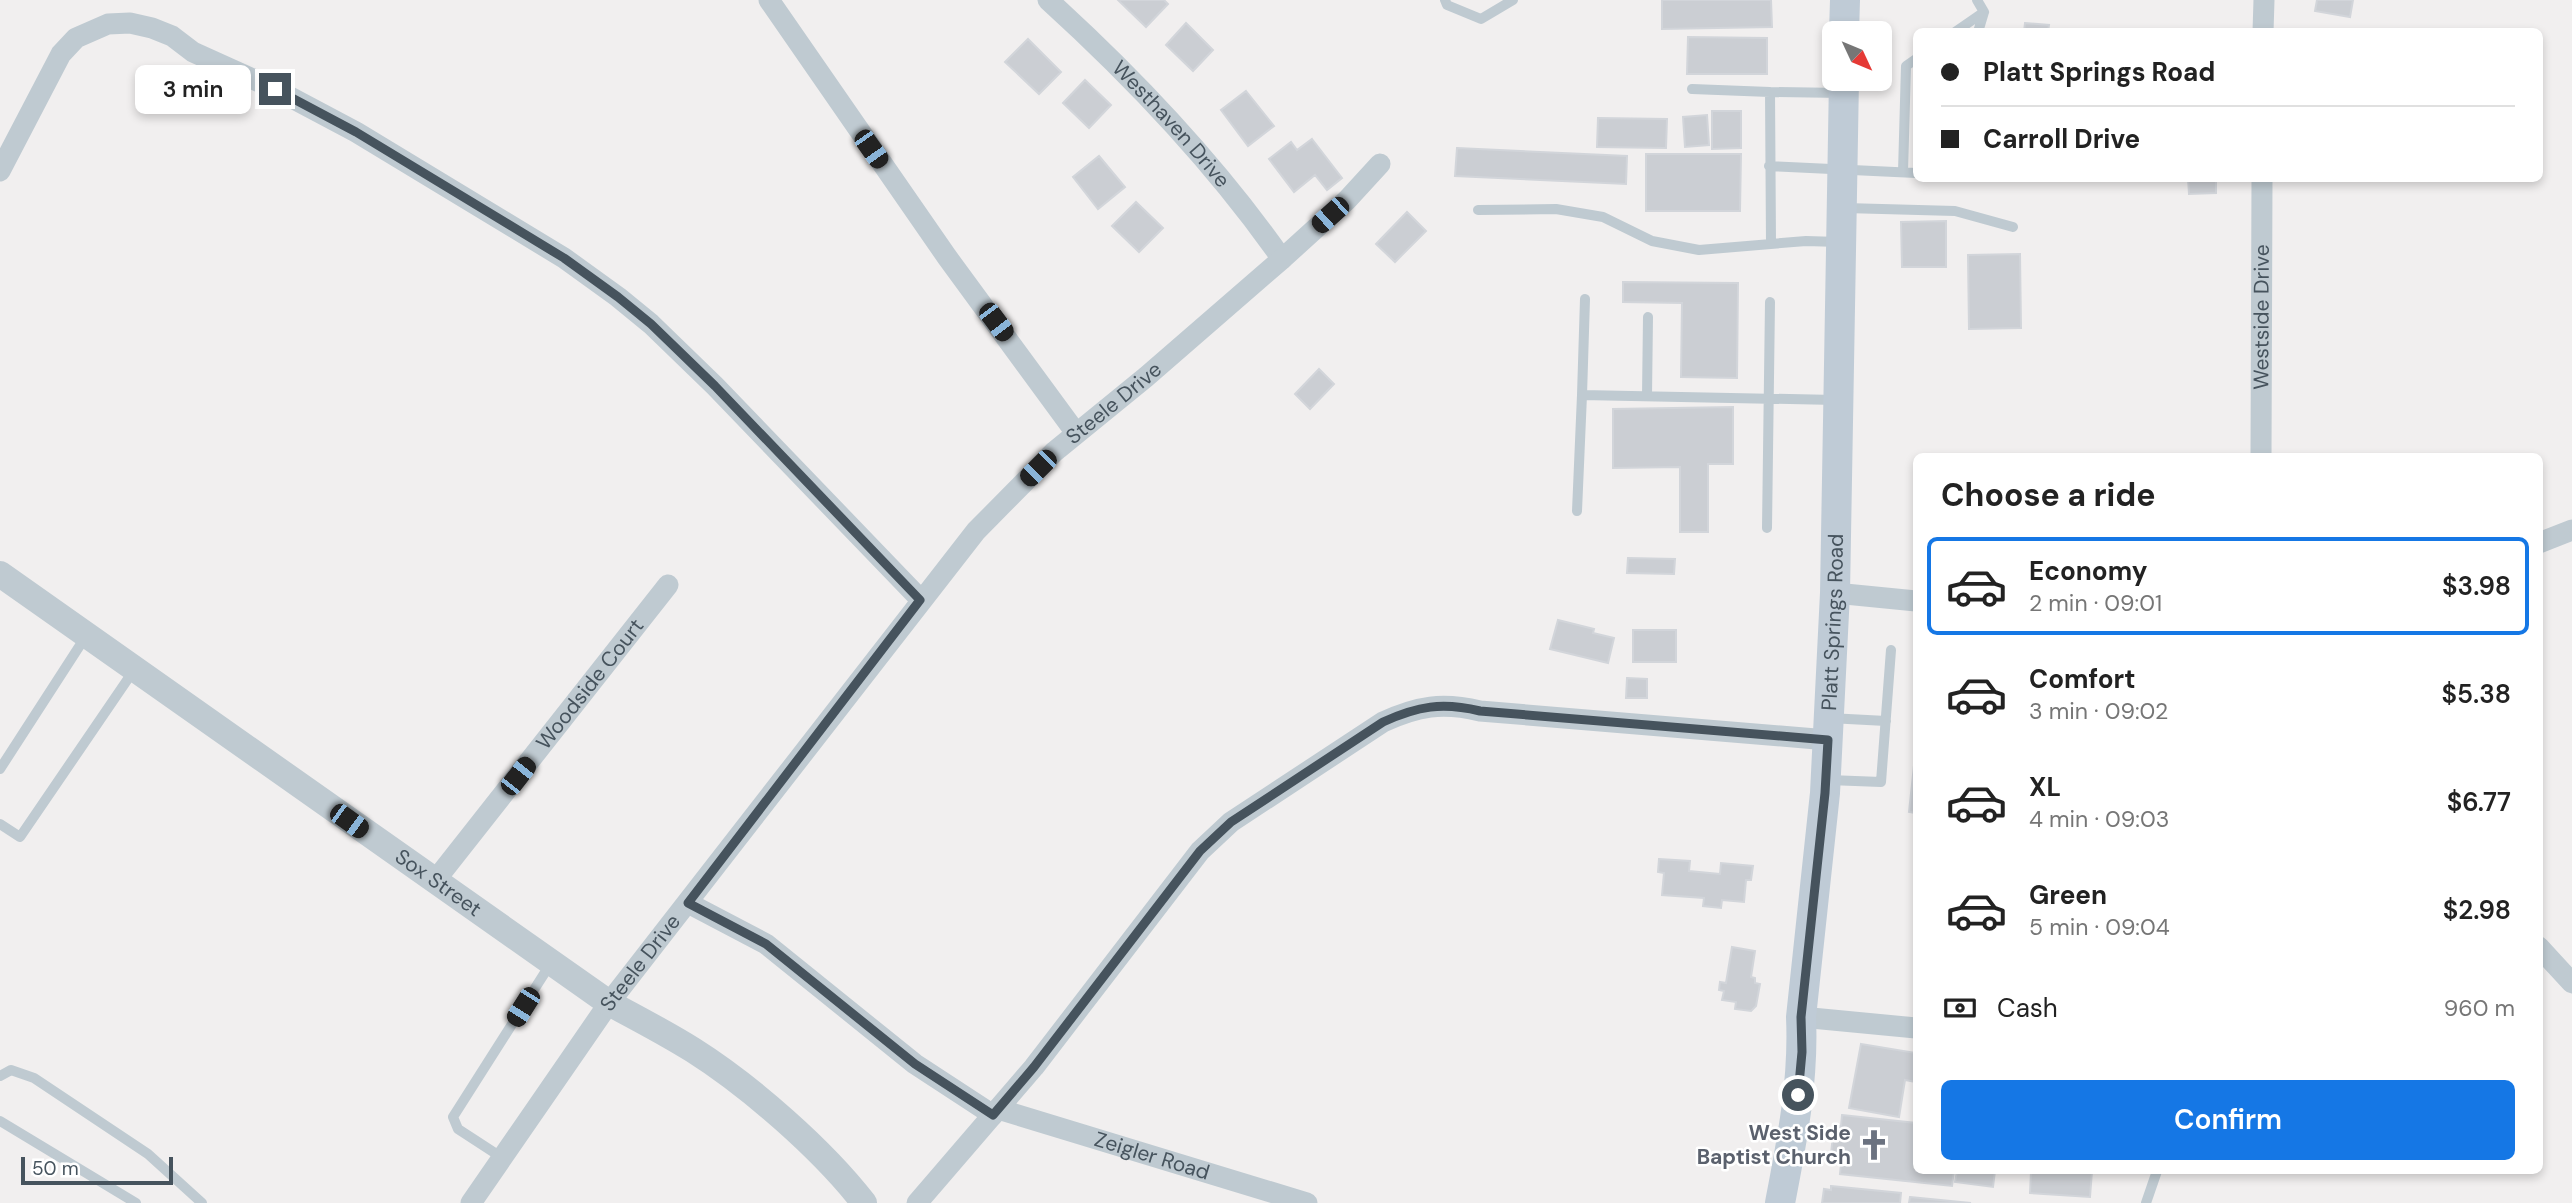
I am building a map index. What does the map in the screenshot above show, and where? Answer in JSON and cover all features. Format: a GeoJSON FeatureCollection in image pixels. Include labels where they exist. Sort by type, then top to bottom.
{"type":"FeatureCollection","features":[{"type":"Feature","properties":{"kind":"main road","name":"Platt Springs Road"},"geometry":{"type":"LineString","coordinates":[[1780,1203],[1797,1103],[1802,1052],[1801,1017],[1826,780],[1835,593],[1844,91]]}},
{"type":"Feature","properties":{"kind":"street"},"geometry":{"type":"LineString","coordinates":[[769,0],[947,257],[1076,433]]}},
{"type":"Feature","properties":{"kind":"street","name":"Westhaven Drive"},"geometry":{"type":"LineString","coordinates":[[1048,0],[1160,108],[1262,230],[1282,259]]}},
{"type":"Feature","properties":{"kind":"street"},"geometry":{"type":"LineString","coordinates":[[2263,28],[2264,0]]}},
{"type":"Feature","properties":{"kind":"street"},"geometry":{"type":"LineString","coordinates":[[0,172],[61,54],[76,38],[108,24],[130,23],[172,36],[193,52],[275,89],[356,132],[564,258],[618,297],[651,324],[715,386],[920,600]]}},
{"type":"Feature","properties":{"kind":"street","name":"Steele Drive"},"geometry":{"type":"LineString","coordinates":[[471,1203],[609,1003],[976,531],[1076,433],[1146,377],[1282,259],[1347,200],[1380,164]]}},
{"type":"Feature","properties":{"kind":"street","name":"Westside Drive"},"geometry":{"type":"LineString","coordinates":[[2261,453],[2262,182]]}},
{"type":"Feature","properties":{"kind":"street"},"geometry":{"type":"LineString","coordinates":[[2543,541],[2572,530]]}},
{"type":"Feature","properties":{"kind":"street","name":"Sox Street"},"geometry":{"type":"LineString","coordinates":[[0,574],[609,1003],[687,1046],[730,1077],[782,1119],[831,1166],[864,1203]]}},
{"type":"Feature","properties":{"kind":"street","name":"Woodside Court"},"geometry":{"type":"LineString","coordinates":[[434,882],[668,584]]}},
{"type":"Feature","properties":{"kind":"street"},"geometry":{"type":"LineString","coordinates":[[1835,593],[1913,601]]}},
{"type":"Feature","properties":{"kind":"street"},"geometry":{"type":"LineString","coordinates":[[917,1203],[1034,1067],[1200,851],[1231,822],[1383,722],[1409,710],[1458,706],[1480,711],[1828,729]]}},
{"type":"Feature","properties":{"kind":"street","name":"Zeigler Road"},"geometry":{"type":"LineString","coordinates":[[688,903],[766,944],[915,1064],[996,1112],[1307,1203]]}},
{"type":"Feature","properties":{"kind":"street"},"geometry":{"type":"LineString","coordinates":[[2543,951],[2572,983]]}},
{"type":"Feature","properties":{"kind":"street"},"geometry":{"type":"LineString","coordinates":[[1801,1017],[1913,1028]]}},
{"type":"Feature","properties":{"kind":"lane"},"geometry":{"type":"LineString","coordinates":[[1445,0],[1447,5],[1480,19],[1513,0]]}},
{"type":"Feature","properties":{"kind":"lane"},"geometry":{"type":"LineString","coordinates":[[1977,0],[1983,12],[1979,28]]}},
{"type":"Feature","properties":{"kind":"lane"},"geometry":{"type":"LineString","coordinates":[[1961,28],[1983,12]]}},
{"type":"Feature","properties":{"kind":"lane"},"geometry":{"type":"LineString","coordinates":[[1903,172],[1911,97],[1906,66],[1913,61]]}},
{"type":"Feature","properties":{"kind":"lane"},"geometry":{"type":"LineString","coordinates":[[1692,89],[1770,92],[1822,88]]}},
{"type":"Feature","properties":{"kind":"lane"},"geometry":{"type":"LineString","coordinates":[[1770,92],[1771,244]]}},
{"type":"Feature","properties":{"kind":"lane"},"geometry":{"type":"LineString","coordinates":[[1904,144],[1913,144]]}},
{"type":"Feature","properties":{"kind":"lane"},"geometry":{"type":"LineString","coordinates":[[1769,166],[1913,173]]}},
{"type":"Feature","properties":{"kind":"lane"},"geometry":{"type":"LineString","coordinates":[[1842,208],[1955,211],[2013,228]]}},
{"type":"Feature","properties":{"kind":"lane"},"geometry":{"type":"LineString","coordinates":[[1478,210],[1556,209],[1603,217],[1652,241],[1699,250],[1842,242]]}},
{"type":"Feature","properties":{"kind":"lane"},"geometry":{"type":"LineString","coordinates":[[1577,511],[1585,299]]}},
{"type":"Feature","properties":{"kind":"lane"},"geometry":{"type":"LineString","coordinates":[[1767,528],[1769,302]]}},
{"type":"Feature","properties":{"kind":"lane"},"geometry":{"type":"LineString","coordinates":[[1647,396],[1648,317]]}},
{"type":"Feature","properties":{"kind":"lane"},"geometry":{"type":"LineString","coordinates":[[1582,395],[1839,400]]}},
{"type":"Feature","properties":{"kind":"lane"},"geometry":{"type":"LineString","coordinates":[[0,769],[88,634]]}},
{"type":"Feature","properties":{"kind":"lane"},"geometry":{"type":"LineString","coordinates":[[1826,780],[1881,782],[1891,650]]}},
{"type":"Feature","properties":{"kind":"lane"},"geometry":{"type":"LineString","coordinates":[[0,824],[20,837],[135,667]]}},
{"type":"Feature","properties":{"kind":"lane"},"geometry":{"type":"LineString","coordinates":[[1828,729],[1886,720]]}},
{"type":"Feature","properties":{"kind":"lane"},"geometry":{"type":"LineString","coordinates":[[501,1157],[458,1129],[453,1117],[551,963]]}},
{"type":"Feature","properties":{"kind":"lane"},"geometry":{"type":"LineString","coordinates":[[0,1076],[11,1070],[34,1078],[148,1154],[202,1203]]}},
{"type":"Feature","properties":{"kind":"lane"},"geometry":{"type":"LineString","coordinates":[[0,1121],[136,1203]]}},
{"type":"Feature","properties":{"kind":"lane"},"geometry":{"type":"LineString","coordinates":[[2146,1203],[2156,1174]]}},
{"type":"Feature","properties":{"kind":"building"},"geometry":{"type":"Polygon","coordinates":[[[1118,0],[1164,0],[1168,4],[1146,27],[1118,0]]]}},
{"type":"Feature","properties":{"kind":"building"},"geometry":{"type":"Polygon","coordinates":[[[1662,0],[1771,0],[1772,27],[1662,29],[1662,0]]]}},
{"type":"Feature","properties":{"kind":"building"},"geometry":{"type":"Polygon","coordinates":[[[2317,0],[2353,0],[2350,17],[2315,11],[2317,0]]]}},
{"type":"Feature","properties":{"kind":"building"},"geometry":{"type":"Polygon","coordinates":[[[1186,23],[1213,50],[1193,71],[1166,45],[1186,23]]]}},
{"type":"Feature","properties":{"kind":"building"},"geometry":{"type":"Polygon","coordinates":[[[2025,23],[2049,25],[2049,28],[2024,28],[2025,23]]]}},
{"type":"Feature","properties":{"kind":"building"},"geometry":{"type":"Polygon","coordinates":[[[1688,37],[1767,38],[1767,74],[1687,74],[1688,37]]]}},
{"type":"Feature","properties":{"kind":"building"},"geometry":{"type":"Polygon","coordinates":[[[1028,39],[1061,72],[1039,94],[1005,62],[1028,39]]]}},
{"type":"Feature","properties":{"kind":"building"},"geometry":{"type":"Polygon","coordinates":[[[1085,80],[1111,105],[1089,128],[1063,103],[1085,80]]]}},
{"type":"Feature","properties":{"kind":"building"},"geometry":{"type":"Polygon","coordinates":[[[1246,91],[1274,126],[1248,146],[1221,110],[1246,91]]]}},
{"type":"Feature","properties":{"kind":"building"},"geometry":{"type":"Polygon","coordinates":[[[1712,111],[1741,111],[1741,148],[1712,149],[1712,111]]]}},
{"type":"Feature","properties":{"kind":"building"},"geometry":{"type":"Polygon","coordinates":[[[1707,115],[1709,145],[1685,147],[1683,117],[1707,115]]]}},
{"type":"Feature","properties":{"kind":"building"},"geometry":{"type":"Polygon","coordinates":[[[1598,118],[1667,119],[1666,148],[1597,147],[1598,118]]]}},
{"type":"Feature","properties":{"kind":"building"},"geometry":{"type":"Polygon","coordinates":[[[1312,139],[1342,178],[1327,190],[1315,175],[1294,192],[1269,159],[1291,142],[1297,150],[1312,139]]]}},
{"type":"Feature","properties":{"kind":"building"},"geometry":{"type":"Polygon","coordinates":[[[1457,148],[1627,156],[1626,184],[1455,176],[1457,148]]]}},
{"type":"Feature","properties":{"kind":"building"},"geometry":{"type":"Polygon","coordinates":[[[1646,154],[1741,154],[1740,211],[1646,211],[1646,154]]]}},
{"type":"Feature","properties":{"kind":"building"},"geometry":{"type":"Polygon","coordinates":[[[1099,156],[1125,187],[1098,209],[1073,177],[1099,156]]]}},
{"type":"Feature","properties":{"kind":"building"},"geometry":{"type":"Polygon","coordinates":[[[2188,182],[2216,182],[2216,193],[2189,194],[2188,182]]]}},
{"type":"Feature","properties":{"kind":"building"},"geometry":{"type":"Polygon","coordinates":[[[1136,202],[1163,228],[1139,252],[1112,226],[1136,202]]]}},
{"type":"Feature","properties":{"kind":"building"},"geometry":{"type":"Polygon","coordinates":[[[1407,212],[1426,231],[1395,262],[1376,244],[1407,212]]]}},
{"type":"Feature","properties":{"kind":"building"},"geometry":{"type":"Polygon","coordinates":[[[1946,221],[1946,267],[1902,267],[1901,222],[1946,221]]]}},
{"type":"Feature","properties":{"kind":"building"},"geometry":{"type":"Polygon","coordinates":[[[2020,254],[2021,328],[1969,329],[1968,255],[2020,254]]]}},
{"type":"Feature","properties":{"kind":"building"},"geometry":{"type":"Polygon","coordinates":[[[1623,282],[1738,283],[1737,378],[1681,377],[1682,303],[1623,302],[1623,282]]]}},
{"type":"Feature","properties":{"kind":"building"},"geometry":{"type":"Polygon","coordinates":[[[1319,369],[1334,384],[1310,409],[1295,394],[1319,369]]]}},
{"type":"Feature","properties":{"kind":"building"},"geometry":{"type":"Polygon","coordinates":[[[1733,407],[1733,464],[1708,464],[1708,532],[1680,532],[1680,467],[1613,468],[1613,409],[1733,407]]]}},
{"type":"Feature","properties":{"kind":"building"},"geometry":{"type":"Polygon","coordinates":[[[1628,558],[1675,559],[1674,574],[1627,573],[1628,558]]]}},
{"type":"Feature","properties":{"kind":"building"},"geometry":{"type":"Polygon","coordinates":[[[1558,620],[1594,629],[1593,633],[1614,638],[1608,663],[1550,649],[1558,620]]]}},
{"type":"Feature","properties":{"kind":"building"},"geometry":{"type":"Polygon","coordinates":[[[1633,630],[1676,630],[1676,662],[1633,662],[1633,630]]]}},
{"type":"Feature","properties":{"kind":"building"},"geometry":{"type":"Polygon","coordinates":[[[1627,678],[1647,679],[1647,698],[1626,698],[1627,678]]]}},
{"type":"Feature","properties":{"kind":"building"},"geometry":{"type":"Polygon","coordinates":[[[1913,775],[1913,813],[1909,812],[1913,775]]]}},
{"type":"Feature","properties":{"kind":"building"},"geometry":{"type":"Polygon","coordinates":[[[1659,859],[1690,861],[1689,871],[1720,874],[1721,863],[1753,866],[1751,880],[1746,880],[1744,902],[1722,900],[1721,908],[1703,906],[1704,898],[1662,895],[1664,873],[1658,872],[1659,859]]]}},
{"type":"Feature","properties":{"kind":"building"},"geometry":{"type":"Polygon","coordinates":[[[1732,947],[1755,951],[1751,977],[1755,978],[1755,983],[1760,984],[1756,1006],[1751,1011],[1735,1009],[1736,1002],[1722,1000],[1724,991],[1719,990],[1720,982],[1726,983],[1732,947]]]}},
{"type":"Feature","properties":{"kind":"building"},"geometry":{"type":"Polygon","coordinates":[[[1861,1044],[1913,1053],[1913,1081],[1905,1080],[1899,1117],[1849,1108],[1861,1044]]]}},
{"type":"Feature","properties":{"kind":"building","name":"West Side Baptist Church"},"geometry":{"type":"Polygon","coordinates":[[[1842,1115],[1913,1123],[1913,1174],[1954,1174],[1952,1186],[1840,1174],[1841,1164],[1830,1163],[1834,1126],[1841,1126],[1842,1115]]]}},
{"type":"Feature","properties":{"kind":"building"},"geometry":{"type":"Polygon","coordinates":[[[1956,1174],[1995,1174],[1993,1187],[1955,1182],[1956,1174]]]}},
{"type":"Feature","properties":{"kind":"building"},"geometry":{"type":"Polygon","coordinates":[[[2031,1174],[2092,1174],[2090,1197],[2030,1193],[2031,1174]]]}},
{"type":"Feature","properties":{"kind":"building"},"geometry":{"type":"Polygon","coordinates":[[[1831,1186],[1901,1193],[1900,1203],[1822,1203],[1824,1189],[1831,1190],[1831,1186]]]}},
{"type":"Feature","properties":{"kind":"building"},"geometry":{"type":"Polygon","coordinates":[[[1910,1197],[1971,1203],[1909,1203],[1910,1197]]]}},
{"type":"Feature","properties":{"kind":"place","name":"West Side Baptist Church"},"geometry":{"type":"Point","coordinates":[1874,1145]}},
{"type":"Feature","properties":{"kind":"route"},"geometry":{"type":"LineString","coordinates":[[275,89],[356,132],[564,258],[618,297],[651,324],[715,386],[920,600],[688,903],[766,944],[839,1000],[915,1064],[993,1115],[1034,1067],[1200,851],[1231,822],[1383,722],[1409,710],[1458,706],[1480,711],[1828,740],[1825,793],[1801,1017],[1802,1052],[1798,1095]]}}]}
